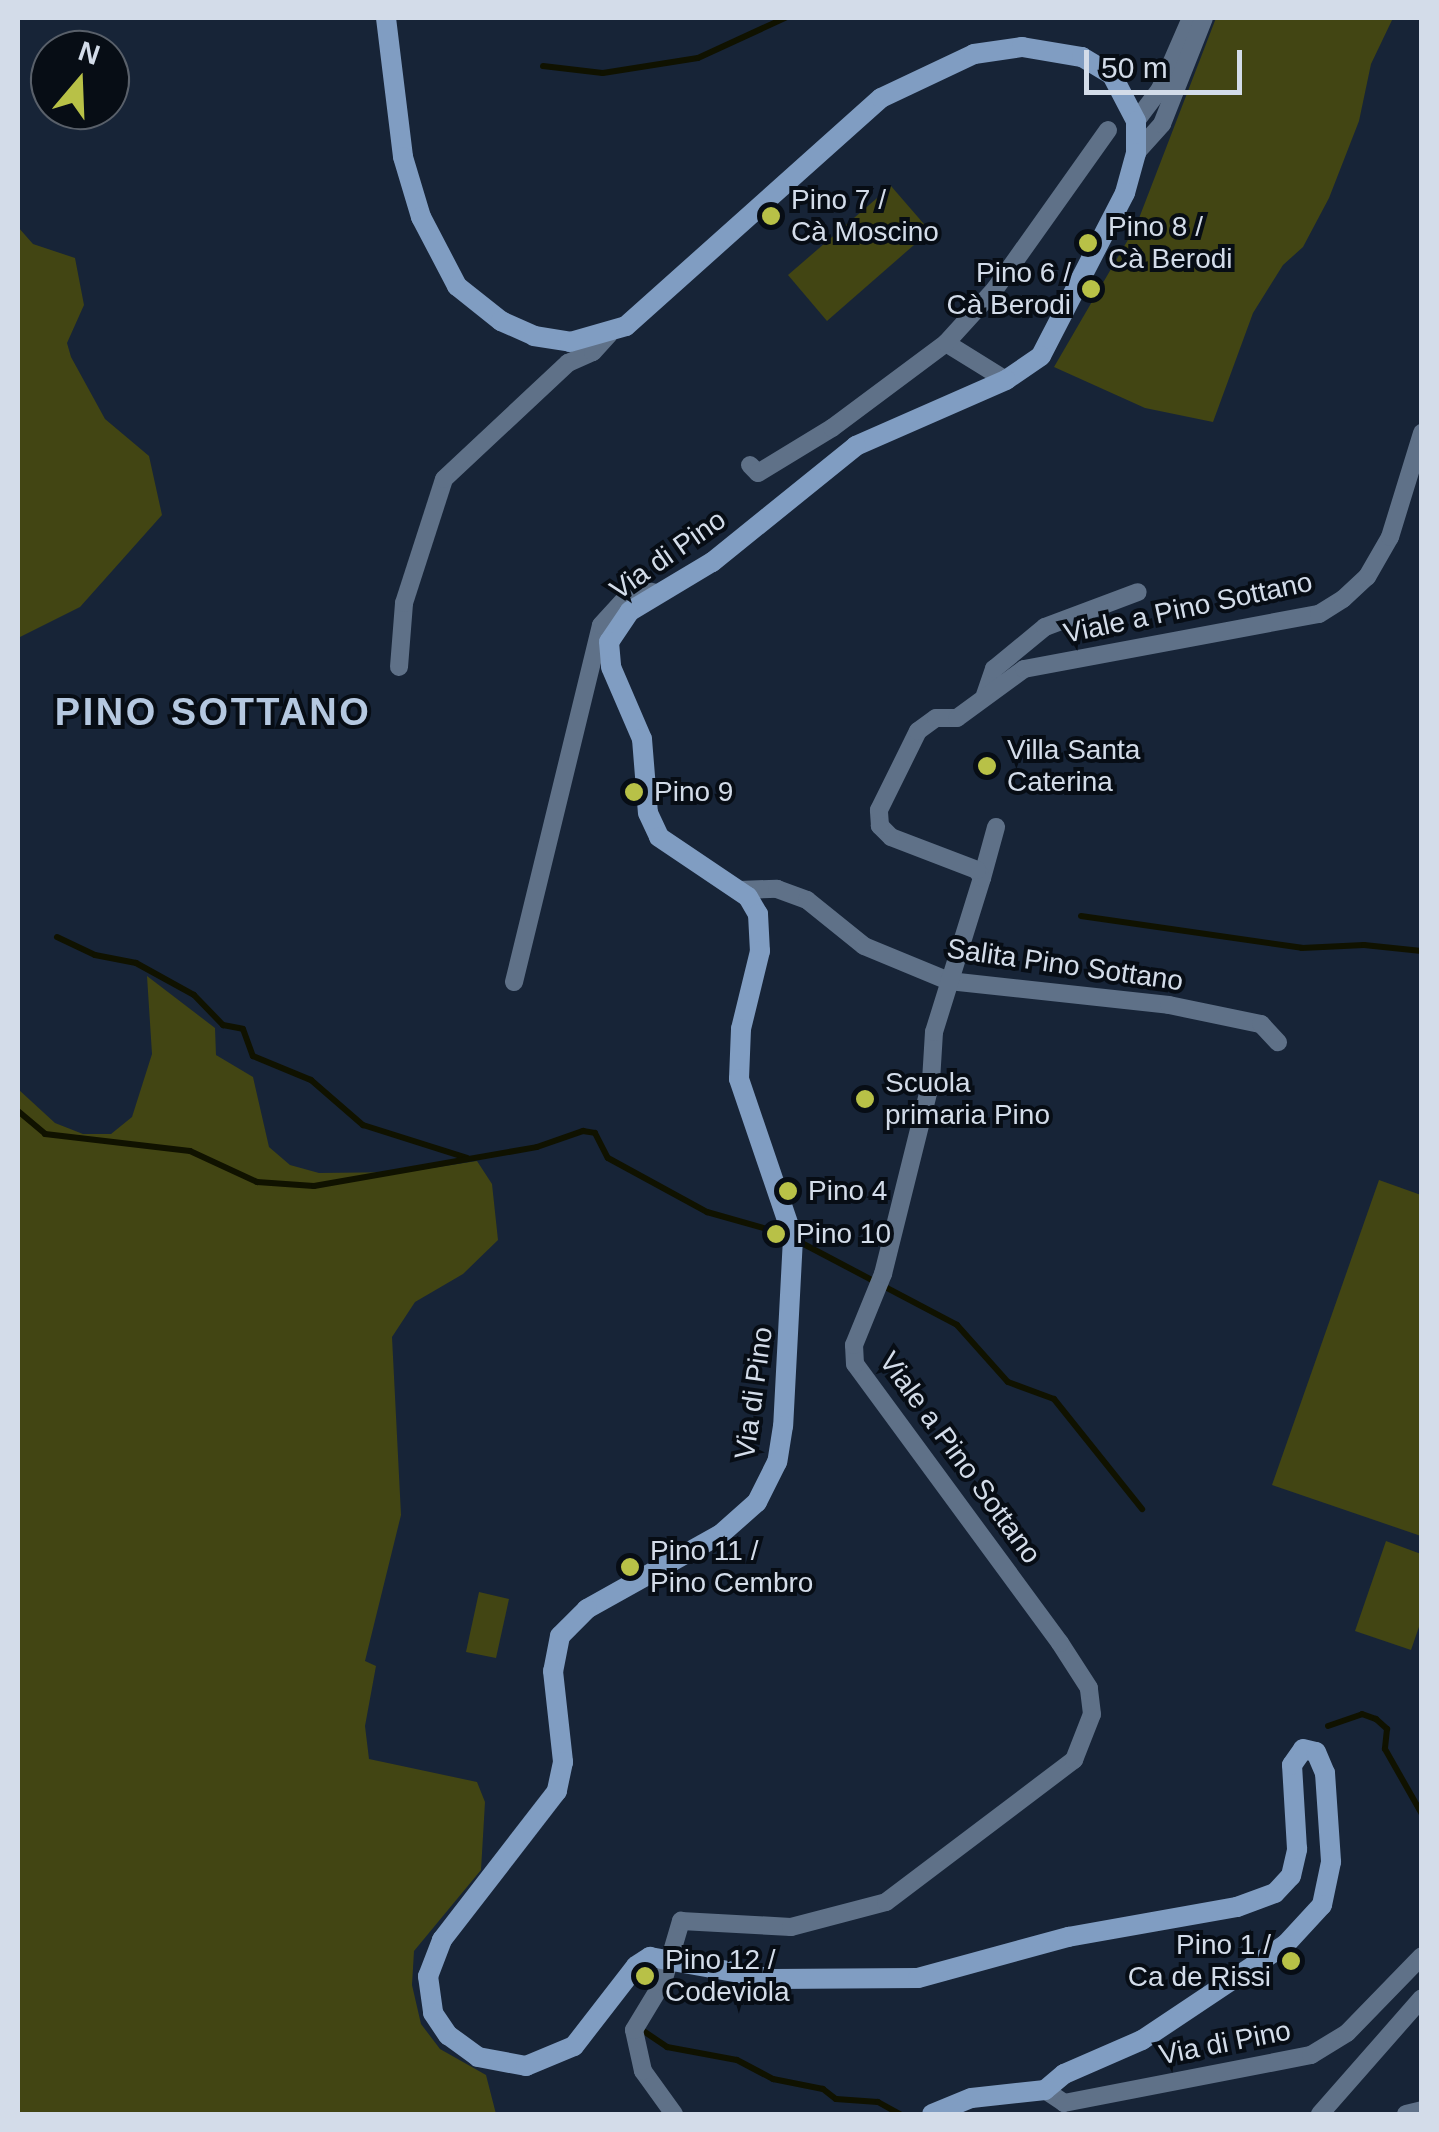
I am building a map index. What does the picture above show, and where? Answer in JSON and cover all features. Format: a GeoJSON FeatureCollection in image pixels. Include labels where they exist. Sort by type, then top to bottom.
{"type":"FeatureCollection","features":[{"type":"Feature","properties":{"kind":"street"},"geometry":{"type":"LineString","coordinates":[[386,18],[403,157],[421,217],[457,286],[501,321],[534,336],[570,342],[609,334]]}},
{"type":"Feature","properties":{"kind":"street"},"geometry":{"type":"LineString","coordinates":[[1136,121],[1160,89],[1191,18]]}},
{"type":"Feature","properties":{"kind":"street"},"geometry":{"type":"LineString","coordinates":[[1136,153],[1162,124],[1204,18]]}},
{"type":"Feature","properties":{"kind":"street","name":"Via di Pino"},"geometry":{"type":"LineString","coordinates":[[609,334],[881,98],[974,54],[1050,48],[1112,74],[1136,121],[1136,153],[1125,192],[1041,356],[1006,380],[856,446],[712,562],[630,610],[610,642],[610,667],[642,739],[648,813],[671,849],[740,890],[758,914],[761,941],[741,1029],[739,1079],[788,1216],[796,1272],[777,1462],[757,1502],[721,1534],[586,1609],[560,1636],[552,1672],[562,1762],[557,1790],[442,1940],[428,1990],[438,2024],[462,2048],[496,2063],[540,2064],[574,2046],[640,1962],[669,1958],[773,1979],[918,1978],[1068,1937],[1237,1907],[1275,1893],[1291,1876],[1297,1849],[1292,1765],[1304,1749],[1316,1752],[1331,1816],[1332,1862],[1322,1905],[1286,1944],[1235,1983],[1045,2090],[1064,2102],[1311,2055],[1347,2033],[1422,1956]]}},
{"type":"Feature","properties":{"kind":"street"},"geometry":{"type":"LineString","coordinates":[[750,465],[758,474],[832,428],[946,343],[995,289],[1108,130]]}},
{"type":"Feature","properties":{"kind":"street"},"geometry":{"type":"LineString","coordinates":[[399,668],[404,603],[444,479],[568,363],[593,352],[609,334]]}},
{"type":"Feature","properties":{"kind":"street"},"geometry":{"type":"LineString","coordinates":[[946,343],[1006,380]]}},
{"type":"Feature","properties":{"kind":"street","name":"Viale a Pino Sottano"},"geometry":{"type":"LineString","coordinates":[[669,1958],[681,1921],[791,1928],[886,1902],[1074,1760],[1090,1727],[1089,1688],[1060,1642],[856,1364],[854,1345],[883,1274],[932,1082],[934,1032],[982,878],[977,870],[892,838],[880,826],[879,810],[918,731],[936,718],[957,718],[1024,669],[1319,614],[1367,578],[1390,537],[1422,433]]}},
{"type":"Feature","properties":{"kind":"street"},"geometry":{"type":"LineString","coordinates":[[514,982],[601,625],[635,588],[658,594]]}},
{"type":"Feature","properties":{"kind":"street","name":"Viale a Pino Sottano"},"geometry":{"type":"LineString","coordinates":[[985,696],[994,669],[1045,627],[1138,592]]}},
{"type":"Feature","properties":{"kind":"street"},"geometry":{"type":"LineString","coordinates":[[982,878],[996,827]]}},
{"type":"Feature","properties":{"kind":"street","name":"Salita Pino Sottano"},"geometry":{"type":"LineString","coordinates":[[740,890],[777,888],[807,900],[864,946],[949,981],[1169,1005],[1261,1024],[1278,1042]]}},
{"type":"Feature","properties":{"kind":"street"},"geometry":{"type":"LineString","coordinates":[[669,1958],[662,1982],[642,2010],[634,2044],[653,2089],[674,2114]]}},
{"type":"Feature","properties":{"kind":"street"},"geometry":{"type":"LineString","coordinates":[[1320,2114],[1422,1998]]}},
{"type":"Feature","properties":{"kind":"street"},"geometry":{"type":"LineString","coordinates":[[932,2114],[971,2098],[1045,2090]]}},
{"type":"Feature","properties":{"kind":"street"},"geometry":{"type":"LineString","coordinates":[[1406,2114],[1422,2110]]}},
{"type":"Feature","properties":{"kind":"green space"},"geometry":{"type":"Polygon","coordinates":[[[1216,18],[1393,18],[1371,64],[1359,121],[1329,198],[1303,247],[1283,265],[1253,313],[1213,422],[1145,408],[1054,367],[1136,226],[1216,18]]]}},
{"type":"Feature","properties":{"kind":"green space"},"geometry":{"type":"Polygon","coordinates":[[[891,186],[930,231],[827,321],[788,275],[891,186]]]}},
{"type":"Feature","properties":{"kind":"green space"},"geometry":{"type":"Polygon","coordinates":[[[18,227],[33,244],[75,258],[84,305],[67,343],[71,357],[105,419],[149,456],[162,515],[80,607],[18,638],[18,227]]]}},
{"type":"Feature","properties":{"kind":"green space"},"geometry":{"type":"Polygon","coordinates":[[[147,976],[215,1028],[216,1055],[253,1077],[269,1147],[290,1165],[319,1173],[406,1172],[477,1161],[492,1184],[498,1240],[463,1274],[415,1302],[392,1337],[401,1515],[365,1661],[376,1666],[365,1726],[369,1759],[477,1782],[485,1802],[481,1870],[414,1951],[412,1985],[421,2024],[440,2049],[486,2075],[496,2114],[18,2114],[18,1089],[55,1123],[83,1134],[111,1134],[132,1117],[152,1054],[147,976]]]}},
{"type":"Feature","properties":{"kind":"green space"},"geometry":{"type":"Polygon","coordinates":[[[1379,1180],[1421,1195],[1421,1536],[1272,1485],[1379,1180]]]}},
{"type":"Feature","properties":{"kind":"green space"},"geometry":{"type":"Polygon","coordinates":[[[1386,1541],[1421,1554],[1421,1621],[1411,1650],[1355,1631],[1386,1541]]]}},
{"type":"Feature","properties":{"kind":"green space"},"geometry":{"type":"Polygon","coordinates":[[[479,1592],[509,1599],[496,1658],[466,1652],[479,1592]]]}},
{"type":"Feature","properties":{"kind":"waterway"},"geometry":{"type":"LineString","coordinates":[[543,66],[603,73],[698,58],[785,18]]}},
{"type":"Feature","properties":{"kind":"waterway"},"geometry":{"type":"LineString","coordinates":[[1081,916],[1302,948],[1364,945],[1422,951]]}},
{"type":"Feature","properties":{"kind":"waterway"},"geometry":{"type":"LineString","coordinates":[[57,937],[95,955],[136,963],[194,995],[223,1025],[243,1029],[253,1056],[311,1080],[363,1125],[467,1158]]}},
{"type":"Feature","properties":{"kind":"waterway"},"geometry":{"type":"LineString","coordinates":[[18,1111],[45,1134],[190,1151],[257,1182],[314,1186],[537,1147],[583,1131],[595,1133],[608,1158],[707,1212],[785,1234]]}},
{"type":"Feature","properties":{"kind":"waterway"},"geometry":{"type":"LineString","coordinates":[[796,1240],[957,1325],[1008,1382],[1054,1399],[1142,1509]]}},
{"type":"Feature","properties":{"kind":"waterway"},"geometry":{"type":"LineString","coordinates":[[1328,1726],[1362,1714],[1387,1729],[1385,1749],[1422,1814]]}},
{"type":"Feature","properties":{"kind":"waterway"},"geometry":{"type":"LineString","coordinates":[[639,2028],[667,2047],[737,2060],[773,2079],[823,2089],[836,2099],[878,2102],[900,2114]]}},
{"type":"Feature","properties":{"kind":"place","name":"Pino 7 / Cà Moscino"},"geometry":{"type":"Point","coordinates":[771,216]}},
{"type":"Feature","properties":{"kind":"place","name":"Pino 8 / Cà Berodi"},"geometry":{"type":"Point","coordinates":[1088,243]}},
{"type":"Feature","properties":{"kind":"place","name":"Pino 6 / Cà Berodi"},"geometry":{"type":"Point","coordinates":[1091,289]}},
{"type":"Feature","properties":{"kind":"place","name":"Villa Santa Caterina"},"geometry":{"type":"Point","coordinates":[987,766]}},
{"type":"Feature","properties":{"kind":"place","name":"Pino 9"},"geometry":{"type":"Point","coordinates":[634,792]}},
{"type":"Feature","properties":{"kind":"place","name":"Scuola primaria Pino"},"geometry":{"type":"Point","coordinates":[865,1099]}},
{"type":"Feature","properties":{"kind":"place","name":"Pino 4"},"geometry":{"type":"Point","coordinates":[788,1191]}},
{"type":"Feature","properties":{"kind":"place","name":"Pino 10"},"geometry":{"type":"Point","coordinates":[776,1234]}},
{"type":"Feature","properties":{"kind":"place","name":"Pino 11 / Pino Cembro"},"geometry":{"type":"Point","coordinates":[630,1567]}},
{"type":"Feature","properties":{"kind":"place","name":"Pino 1 / Ca de Rissi"},"geometry":{"type":"Point","coordinates":[1291,1961]}},
{"type":"Feature","properties":{"kind":"place","name":"Pino 12 / Codeviola"},"geometry":{"type":"Point","coordinates":[645,1976]}},
{"type":"Feature","properties":{"kind":"district","name":"PINO SOTTANO"},"geometry":{"type":"Point","coordinates":[213,713]}}]}
